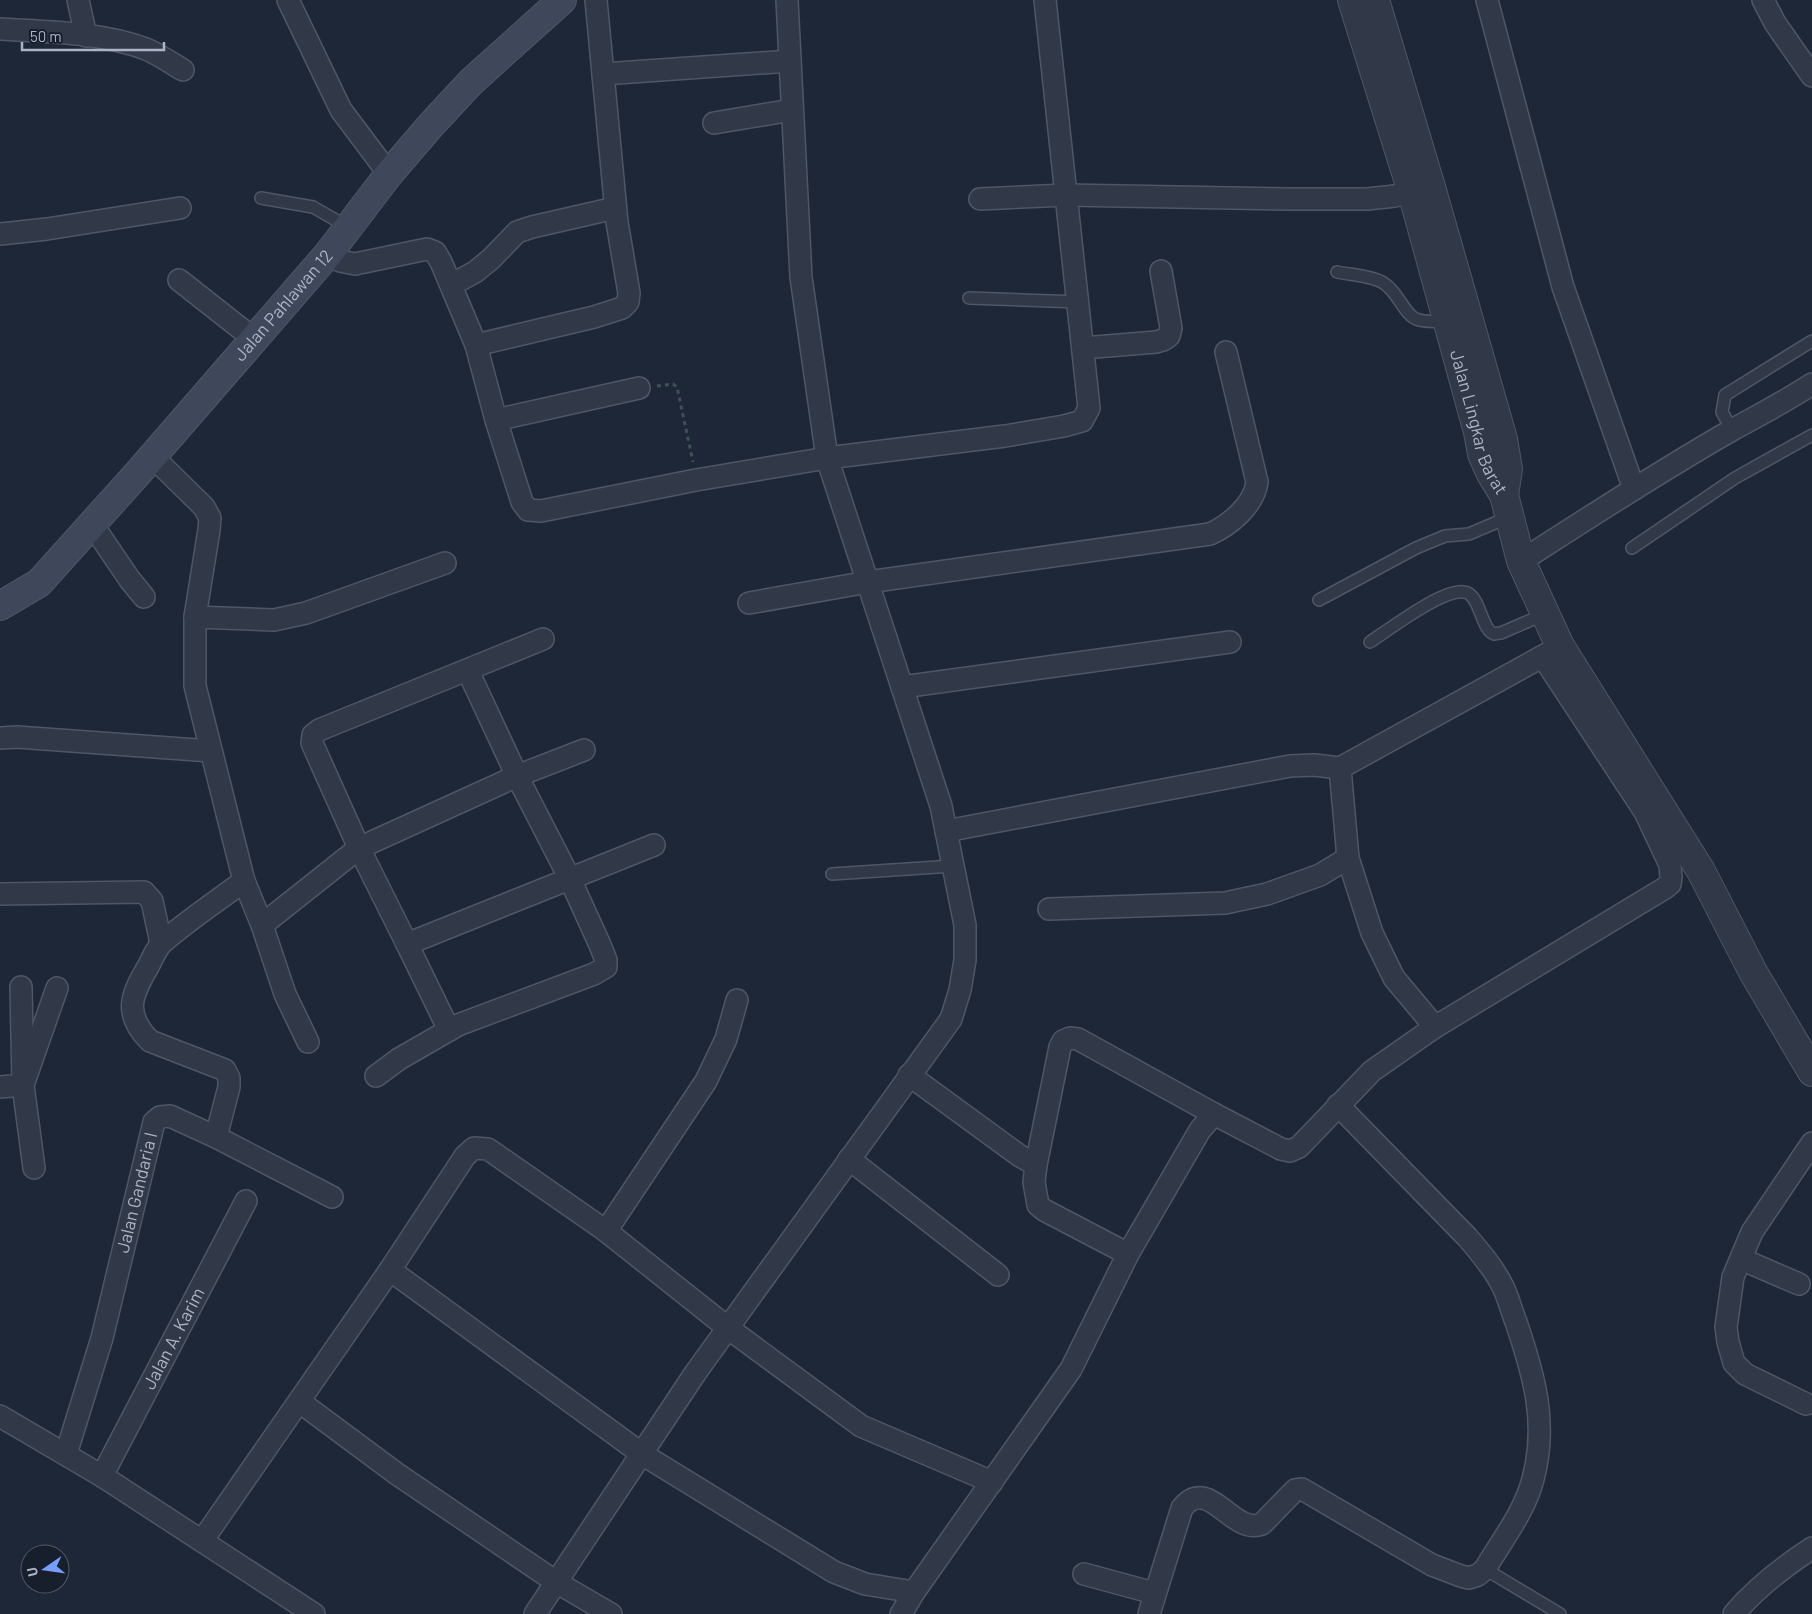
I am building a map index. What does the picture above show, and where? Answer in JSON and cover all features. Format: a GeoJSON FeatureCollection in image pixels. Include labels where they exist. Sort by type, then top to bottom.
{"type":"FeatureCollection","features":[{"type":"Feature","properties":{"kind":"main road","name":"Jalan Pahlawan 12"},"geometry":{"type":"LineString","coordinates":[[0,606],[39,583],[328,254],[389,174],[431,125],[471,82],[562,0]]}},
{"type":"Feature","properties":{"kind":"street"},"geometry":{"type":"LineString","coordinates":[[78,0],[86,36]]}},
{"type":"Feature","properties":{"kind":"street"},"geometry":{"type":"LineString","coordinates":[[288,0],[341,110],[389,174]]}},
{"type":"Feature","properties":{"kind":"street"},"geometry":{"type":"LineString","coordinates":[[476,345],[594,317],[625,306],[629,294],[615,208],[596,0]]}},
{"type":"Feature","properties":{"kind":"street"},"geometry":{"type":"LineString","coordinates":[[535,1614],[696,1372],[950,1018],[960,990],[965,960],[964,925],[942,806],[827,458],[801,278],[787,0]]}},
{"type":"Feature","properties":{"kind":"street"},"geometry":{"type":"LineString","coordinates":[[328,254],[355,264],[427,249],[435,252],[442,262],[476,345],[496,420],[522,502],[528,510],[541,510],[696,480],[827,458],[1005,436],[1082,421],[1089,408],[1045,0]]}},
{"type":"Feature","properties":{"kind":"street","name":"Jalan Lingkar Barat"},"geometry":{"type":"LineString","coordinates":[[1352,0],[1422,189],[1503,439],[1508,469],[1506,506]]}},
{"type":"Feature","properties":{"kind":"street","name":"Jalan Lingkar Barat"},"geometry":{"type":"LineString","coordinates":[[1375,0],[1422,189],[1447,321],[1482,454],[1506,506]]}},
{"type":"Feature","properties":{"kind":"street"},"geometry":{"type":"LineString","coordinates":[[1487,0],[1563,287],[1634,489]]}},
{"type":"Feature","properties":{"kind":"street"},"geometry":{"type":"LineString","coordinates":[[1763,0],[1775,23],[1812,76]]}},
{"type":"Feature","properties":{"kind":"street"},"geometry":{"type":"LineString","coordinates":[[0,30],[64,32],[123,42],[148,50],[183,70]]}},
{"type":"Feature","properties":{"kind":"street"},"geometry":{"type":"LineString","coordinates":[[603,74],[790,61]]}},
{"type":"Feature","properties":{"kind":"street"},"geometry":{"type":"LineString","coordinates":[[714,123],[792,110]]}},
{"type":"Feature","properties":{"kind":"street"},"geometry":{"type":"LineString","coordinates":[[980,199],[1066,195],[1338,199],[1395,196],[1422,189]]}},
{"type":"Feature","properties":{"kind":"street"},"geometry":{"type":"LineString","coordinates":[[0,234],[46,229],[180,208]]}},
{"type":"Feature","properties":{"kind":"street"},"geometry":{"type":"LineString","coordinates":[[451,285],[475,272],[517,232],[615,208]]}},
{"type":"Feature","properties":{"kind":"street"},"geometry":{"type":"LineString","coordinates":[[1083,348],[1156,342],[1169,336],[1171,328],[1161,271]]}},
{"type":"Feature","properties":{"kind":"street"},"geometry":{"type":"LineString","coordinates":[[179,280],[254,339]]}},
{"type":"Feature","properties":{"kind":"street"},"geometry":{"type":"LineString","coordinates":[[749,602],[868,582],[1210,534],[1224,528],[1247,504],[1256,490],[1257,482],[1226,352]]}},
{"type":"Feature","properties":{"kind":"street"},"geometry":{"type":"LineString","coordinates":[[1522,561],[1634,489],[1812,384]]}},
{"type":"Feature","properties":{"kind":"street"},"geometry":{"type":"LineString","coordinates":[[496,420],[639,388]]}},
{"type":"Feature","properties":{"kind":"street"},"geometry":{"type":"LineString","coordinates":[[152,456],[204,507],[210,518],[195,617],[195,686],[244,881],[262,925],[285,994],[308,1042]]}},
{"type":"Feature","properties":{"kind":"street"},"geometry":{"type":"LineString","coordinates":[[1128,1254],[1044,1210],[1038,1205],[1034,1182],[1036,1165],[1060,1047],[1063,1041],[1070,1038],[1078,1039],[1280,1149],[1290,1151],[1299,1147],[1372,1071],[1435,1026],[1670,884],[1670,865],[1645,812],[1551,651],[1545,614],[1522,561],[1506,506]]}},
{"type":"Feature","properties":{"kind":"street"},"geometry":{"type":"LineString","coordinates":[[92,524],[130,580],[144,597]]}},
{"type":"Feature","properties":{"kind":"street"},"geometry":{"type":"LineString","coordinates":[[195,617],[274,620],[306,613],[445,563]]}},
{"type":"Feature","properties":{"kind":"street"},"geometry":{"type":"LineString","coordinates":[[449,1030],[359,848],[312,744],[313,736],[319,730],[543,639]]}},
{"type":"Feature","properties":{"kind":"street"},"geometry":{"type":"LineString","coordinates":[[902,687],[1230,642]]}},
{"type":"Feature","properties":{"kind":"street"},"geometry":{"type":"LineString","coordinates":[[946,831],[1290,766],[1314,764],[1340,768],[1551,651]]}},
{"type":"Feature","properties":{"kind":"street"},"geometry":{"type":"LineString","coordinates":[[1551,651],[1701,871],[1753,972],[1812,1072]]}},
{"type":"Feature","properties":{"kind":"street"},"geometry":{"type":"LineString","coordinates":[[376,1076],[399,1059],[458,1025],[594,974],[606,966],[606,960],[600,945],[570,879],[517,776],[468,671]]}},
{"type":"Feature","properties":{"kind":"street"},"geometry":{"type":"LineString","coordinates":[[0,738],[17,737],[211,751]]}},
{"type":"Feature","properties":{"kind":"street"},"geometry":{"type":"LineString","coordinates":[[262,925],[359,848],[517,776],[584,750]]}},
{"type":"Feature","properties":{"kind":"street"},"geometry":{"type":"LineString","coordinates":[[1340,768],[1348,858],[1372,933],[1394,978],[1435,1026]]}},
{"type":"Feature","properties":{"kind":"street"},"geometry":{"type":"LineString","coordinates":[[407,944],[654,845]]}},
{"type":"Feature","properties":{"kind":"street"},"geometry":{"type":"LineString","coordinates":[[1049,909],[1225,904],[1267,894],[1320,875],[1348,858]]}},
{"type":"Feature","properties":{"kind":"street"},"geometry":{"type":"LineString","coordinates":[[216,1137],[229,1087],[229,1078],[225,1070],[150,1040],[143,1033],[133,1013],[132,1003],[134,993],[161,943],[244,881]]}},
{"type":"Feature","properties":{"kind":"street"},"geometry":{"type":"LineString","coordinates":[[0,894],[144,892],[152,901],[161,943]]}},
{"type":"Feature","properties":{"kind":"street"},"geometry":{"type":"LineString","coordinates":[[22,987],[22,1085],[34,1168]]}},
{"type":"Feature","properties":{"kind":"street"},"geometry":{"type":"LineString","coordinates":[[22,1085],[57,988]]}},
{"type":"Feature","properties":{"kind":"street"},"geometry":{"type":"LineString","coordinates":[[606,1232],[706,1081],[726,1039],[737,1000]]}},
{"type":"Feature","properties":{"kind":"street"},"geometry":{"type":"LineString","coordinates":[[909,1075],[1020,1156],[1036,1165]]}},
{"type":"Feature","properties":{"kind":"street"},"geometry":{"type":"LineString","coordinates":[[0,1087],[22,1085]]}},
{"type":"Feature","properties":{"kind":"street"},"geometry":{"type":"LineString","coordinates":[[1148,1614],[1182,1508],[1186,1502],[1200,1498],[1211,1501],[1240,1522],[1256,1526],[1262,1524],[1294,1492],[1300,1489],[1432,1565],[1469,1578],[1478,1575],[1485,1569],[1524,1505],[1534,1478],[1539,1449],[1540,1418],[1538,1401],[1526,1351],[1503,1285],[1487,1260],[1467,1237],[1338,1105]]}},
{"type":"Feature","properties":{"kind":"street"},"geometry":{"type":"LineString","coordinates":[[902,1614],[914,1592],[1070,1369],[1128,1254],[1200,1130],[1214,1114]]}},
{"type":"Feature","properties":{"kind":"street","name":"Jalan Gandaria I"},"geometry":{"type":"LineString","coordinates":[[66,1454],[102,1338],[154,1122],[160,1117],[170,1116],[216,1137],[332,1197]]}},
{"type":"Feature","properties":{"kind":"street"},"geometry":{"type":"LineString","coordinates":[[1806,1404],[1745,1374],[1734,1363],[1726,1327],[1733,1277],[1752,1232],[1812,1143]]}},
{"type":"Feature","properties":{"kind":"street"},"geometry":{"type":"LineString","coordinates":[[202,1541],[300,1402],[465,1156],[474,1148],[488,1149],[606,1232],[728,1328],[862,1426],[992,1482]]}},
{"type":"Feature","properties":{"kind":"street"},"geometry":{"type":"LineString","coordinates":[[849,1159],[998,1275]]}},
{"type":"Feature","properties":{"kind":"street","name":"Jalan A. Karim"},"geometry":{"type":"LineString","coordinates":[[102,1476],[246,1201]]}},
{"type":"Feature","properties":{"kind":"street"},"geometry":{"type":"LineString","coordinates":[[1741,1258],[1799,1284]]}},
{"type":"Feature","properties":{"kind":"street"},"geometry":{"type":"LineString","coordinates":[[390,1270],[642,1454],[834,1572],[864,1584],[914,1592]]}},
{"type":"Feature","properties":{"kind":"street"},"geometry":{"type":"LineString","coordinates":[[300,1402],[397,1474],[556,1582],[611,1614]]}},
{"type":"Feature","properties":{"kind":"street"},"geometry":{"type":"LineString","coordinates":[[0,1416],[102,1476],[314,1614]]}},
{"type":"Feature","properties":{"kind":"street"},"geometry":{"type":"LineString","coordinates":[[1734,1614],[1743,1603],[1778,1571],[1812,1548]]}},
{"type":"Feature","properties":{"kind":"street"},"geometry":{"type":"LineString","coordinates":[[1084,1574],[1154,1593]]}},
{"type":"Feature","properties":{"kind":"lane"},"geometry":{"type":"LineString","coordinates":[[261,198],[313,207],[348,227]]}},
{"type":"Feature","properties":{"kind":"lane"},"geometry":{"type":"LineString","coordinates":[[1337,272],[1370,278],[1383,283],[1396,294],[1408,313],[1415,318],[1425,321],[1447,321]]}},
{"type":"Feature","properties":{"kind":"lane"},"geometry":{"type":"LineString","coordinates":[[970,298],[1078,302]]}},
{"type":"Feature","properties":{"kind":"lane"},"geometry":{"type":"LineString","coordinates":[[1732,430],[1722,412],[1725,395],[1812,341]]}},
{"type":"Feature","properties":{"kind":"lane"},"geometry":{"type":"LineString","coordinates":[[1632,548],[1734,478],[1812,435]]}},
{"type":"Feature","properties":{"kind":"lane"},"geometry":{"type":"LineString","coordinates":[[1319,600],[1416,548],[1445,536],[1469,534],[1506,506]]}},
{"type":"Feature","properties":{"kind":"lane"},"geometry":{"type":"LineString","coordinates":[[1370,642],[1439,598],[1457,592],[1470,594],[1489,630],[1494,634],[1501,633],[1545,614]]}},
{"type":"Feature","properties":{"kind":"lane"},"geometry":{"type":"LineString","coordinates":[[832,874],[953,866]]}},
{"type":"Feature","properties":{"kind":"lane"},"geometry":{"type":"LineString","coordinates":[[1485,1569],[1560,1614]]}},
{"type":"Feature","properties":{"kind":"path"},"geometry":{"type":"LineString","coordinates":[[639,388],[673,384],[677,387],[696,480]]}}]}
